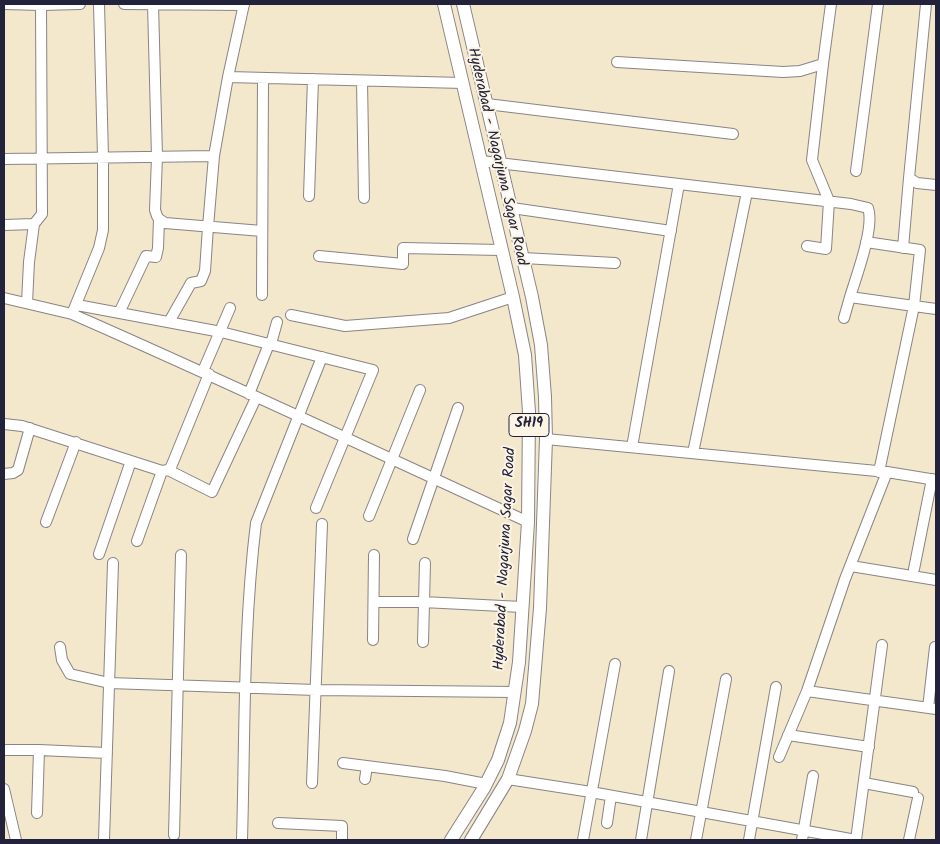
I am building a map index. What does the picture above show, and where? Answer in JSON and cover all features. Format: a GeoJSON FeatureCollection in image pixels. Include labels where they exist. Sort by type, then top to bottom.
{"type":"FeatureCollection","features":[{"type":"Feature","properties":{"kind":"main road","name":"Hyderabad - Nagarjuna Sagar Road"},"geometry":{"type":"LineString","coordinates":[[444,4],[513,297],[525,355],[529,412],[528,522],[515,692],[510,724],[498,760],[486,784],[451,840]]}},
{"type":"Feature","properties":{"kind":"main road","name":"Hyderabad - Nagarjuna Sagar Road"},"geometry":{"type":"LineString","coordinates":[[463,4],[524,258],[541,345],[546,439],[540,608],[532,704],[525,731],[508,779],[471,840]]}},
{"type":"Feature","properties":{"kind":"street"},"geometry":{"type":"LineString","coordinates":[[4,4],[80,4]]}},
{"type":"Feature","properties":{"kind":"street"},"geometry":{"type":"LineString","coordinates":[[27,303],[29,262],[34,224],[42,214],[41,4]]}},
{"type":"Feature","properties":{"kind":"street"},"geometry":{"type":"LineString","coordinates":[[74,310],[102,236],[103,157],[99,4]]}},
{"type":"Feature","properties":{"kind":"street"},"geometry":{"type":"LineString","coordinates":[[124,4],[244,4],[228,77],[214,156],[205,271],[201,281],[190,283],[169,322]]}},
{"type":"Feature","properties":{"kind":"street"},"geometry":{"type":"LineString","coordinates":[[154,4],[157,156],[156,216],[165,223],[262,231]]}},
{"type":"Feature","properties":{"kind":"street"},"geometry":{"type":"LineString","coordinates":[[806,246],[826,249],[829,201],[812,160],[831,4]]}},
{"type":"Feature","properties":{"kind":"street"},"geometry":{"type":"LineString","coordinates":[[856,171],[878,4]]}},
{"type":"Feature","properties":{"kind":"street"},"geometry":{"type":"LineString","coordinates":[[903,248],[926,4]]}},
{"type":"Feature","properties":{"kind":"street"},"geometry":{"type":"LineString","coordinates":[[617,62],[783,72],[800,71],[823,64]]}},
{"type":"Feature","properties":{"kind":"street"},"geometry":{"type":"LineString","coordinates":[[228,77],[463,84]]}},
{"type":"Feature","properties":{"kind":"street"},"geometry":{"type":"LineString","coordinates":[[262,295],[263,78]]}},
{"type":"Feature","properties":{"kind":"street"},"geometry":{"type":"LineString","coordinates":[[309,196],[313,79]]}},
{"type":"Feature","properties":{"kind":"street"},"geometry":{"type":"LineString","coordinates":[[362,81],[364,198]]}},
{"type":"Feature","properties":{"kind":"street"},"geometry":{"type":"LineString","coordinates":[[487,104],[733,134]]}},
{"type":"Feature","properties":{"kind":"street"},"geometry":{"type":"LineString","coordinates":[[4,159],[214,156]]}},
{"type":"Feature","properties":{"kind":"street"},"geometry":{"type":"LineString","coordinates":[[481,161],[829,201],[861,205],[868,208],[871,215],[866,242],[844,318]]}},
{"type":"Feature","properties":{"kind":"street"},"geometry":{"type":"LineString","coordinates":[[909,178],[917,183],[936,185]]}},
{"type":"Feature","properties":{"kind":"street"},"geometry":{"type":"LineString","coordinates":[[632,447],[679,184]]}},
{"type":"Feature","properties":{"kind":"street"},"geometry":{"type":"LineString","coordinates":[[693,453],[747,192]]}},
{"type":"Feature","properties":{"kind":"street"},"geometry":{"type":"LineString","coordinates":[[512,208],[671,231]]}},
{"type":"Feature","properties":{"kind":"street"},"geometry":{"type":"LineString","coordinates":[[119,313],[146,256],[156,257],[160,219]]}},
{"type":"Feature","properties":{"kind":"street"},"geometry":{"type":"LineString","coordinates":[[4,225],[34,224]]}},
{"type":"Feature","properties":{"kind":"street"},"geometry":{"type":"LineString","coordinates":[[779,757],[807,691],[883,472],[914,306],[920,250],[866,242]]}},
{"type":"Feature","properties":{"kind":"street"},"geometry":{"type":"LineString","coordinates":[[319,256],[403,264],[404,248],[502,250]]}},
{"type":"Feature","properties":{"kind":"street"},"geometry":{"type":"LineString","coordinates":[[524,258],[615,263]]}},
{"type":"Feature","properties":{"kind":"street"},"geometry":{"type":"LineString","coordinates":[[291,316],[344,326],[450,318],[513,297]]}},
{"type":"Feature","properties":{"kind":"street"},"geometry":{"type":"LineString","coordinates":[[850,297],[936,309]]}},
{"type":"Feature","properties":{"kind":"street"},"geometry":{"type":"LineString","coordinates":[[4,298],[74,310],[119,313],[169,322],[220,332],[372,370],[316,508]]}},
{"type":"Feature","properties":{"kind":"street"},"geometry":{"type":"LineString","coordinates":[[136,540],[165,470],[171,467],[230,308]]}},
{"type":"Feature","properties":{"kind":"street"},"geometry":{"type":"LineString","coordinates":[[74,310],[253,396],[528,522]]}},
{"type":"Feature","properties":{"kind":"street"},"geometry":{"type":"LineString","coordinates":[[4,424],[30,428],[165,470],[212,492],[253,396],[277,322]]}},
{"type":"Feature","properties":{"kind":"street"},"geometry":{"type":"LineString","coordinates":[[242,840],[245,688],[252,551],[256,523],[322,357]]}},
{"type":"Feature","properties":{"kind":"street"},"geometry":{"type":"LineString","coordinates":[[369,516],[420,390]]}},
{"type":"Feature","properties":{"kind":"street"},"geometry":{"type":"LineString","coordinates":[[413,539],[458,408]]}},
{"type":"Feature","properties":{"kind":"street"},"geometry":{"type":"LineString","coordinates":[[4,474],[18,470],[30,428]]}},
{"type":"Feature","properties":{"kind":"street"},"geometry":{"type":"LineString","coordinates":[[546,439],[883,472],[934,480],[914,568]]}},
{"type":"Feature","properties":{"kind":"street"},"geometry":{"type":"LineString","coordinates":[[46,522],[76,442]]}},
{"type":"Feature","properties":{"kind":"street"},"geometry":{"type":"LineString","coordinates":[[99,554],[131,460]]}},
{"type":"Feature","properties":{"kind":"street"},"geometry":{"type":"LineString","coordinates":[[312,783],[322,524]]}},
{"type":"Feature","properties":{"kind":"street"},"geometry":{"type":"LineString","coordinates":[[174,835],[181,555]]}},
{"type":"Feature","properties":{"kind":"street"},"geometry":{"type":"LineString","coordinates":[[372,640],[374,555]]}},
{"type":"Feature","properties":{"kind":"street"},"geometry":{"type":"LineString","coordinates":[[104,840],[113,562]]}},
{"type":"Feature","properties":{"kind":"street"},"geometry":{"type":"LineString","coordinates":[[423,642],[425,563]]}},
{"type":"Feature","properties":{"kind":"street"},"geometry":{"type":"LineString","coordinates":[[851,566],[936,580]]}},
{"type":"Feature","properties":{"kind":"street"},"geometry":{"type":"LineString","coordinates":[[374,602],[423,602],[522,607]]}},
{"type":"Feature","properties":{"kind":"street"},"geometry":{"type":"LineString","coordinates":[[508,779],[701,812],[752,822],[803,836],[856,840],[882,645]]}},
{"type":"Feature","properties":{"kind":"street"},"geometry":{"type":"LineString","coordinates":[[60,647],[62,660],[70,674],[109,683],[316,690],[515,692]]}},
{"type":"Feature","properties":{"kind":"street"},"geometry":{"type":"LineString","coordinates":[[807,691],[932,708],[935,647]]}},
{"type":"Feature","properties":{"kind":"street"},"geometry":{"type":"LineString","coordinates":[[583,840],[615,664]]}},
{"type":"Feature","properties":{"kind":"street"},"geometry":{"type":"LineString","coordinates":[[641,840],[669,671]]}},
{"type":"Feature","properties":{"kind":"street"},"geometry":{"type":"LineString","coordinates":[[696,840],[726,679]]}},
{"type":"Feature","properties":{"kind":"street"},"geometry":{"type":"LineString","coordinates":[[749,840],[776,687]]}},
{"type":"Feature","properties":{"kind":"street"},"geometry":{"type":"LineString","coordinates":[[788,735],[869,747]]}},
{"type":"Feature","properties":{"kind":"street"},"geometry":{"type":"LineString","coordinates":[[4,750],[107,753]]}},
{"type":"Feature","properties":{"kind":"street"},"geometry":{"type":"LineString","coordinates":[[37,813],[39,750]]}},
{"type":"Feature","properties":{"kind":"street"},"geometry":{"type":"LineString","coordinates":[[343,763],[445,776],[486,784]]}},
{"type":"Feature","properties":{"kind":"street"},"geometry":{"type":"LineString","coordinates":[[365,779],[367,766]]}},
{"type":"Feature","properties":{"kind":"street"},"geometry":{"type":"LineString","coordinates":[[803,836],[813,776]]}},
{"type":"Feature","properties":{"kind":"street"},"geometry":{"type":"LineString","coordinates":[[864,783],[915,795],[909,840]]}},
{"type":"Feature","properties":{"kind":"street"},"geometry":{"type":"LineString","coordinates":[[4,789],[16,840]]}},
{"type":"Feature","properties":{"kind":"street"},"geometry":{"type":"LineString","coordinates":[[607,823],[611,796]]}},
{"type":"Feature","properties":{"kind":"street"},"geometry":{"type":"LineString","coordinates":[[278,823],[342,826],[342,840]]}}]}
